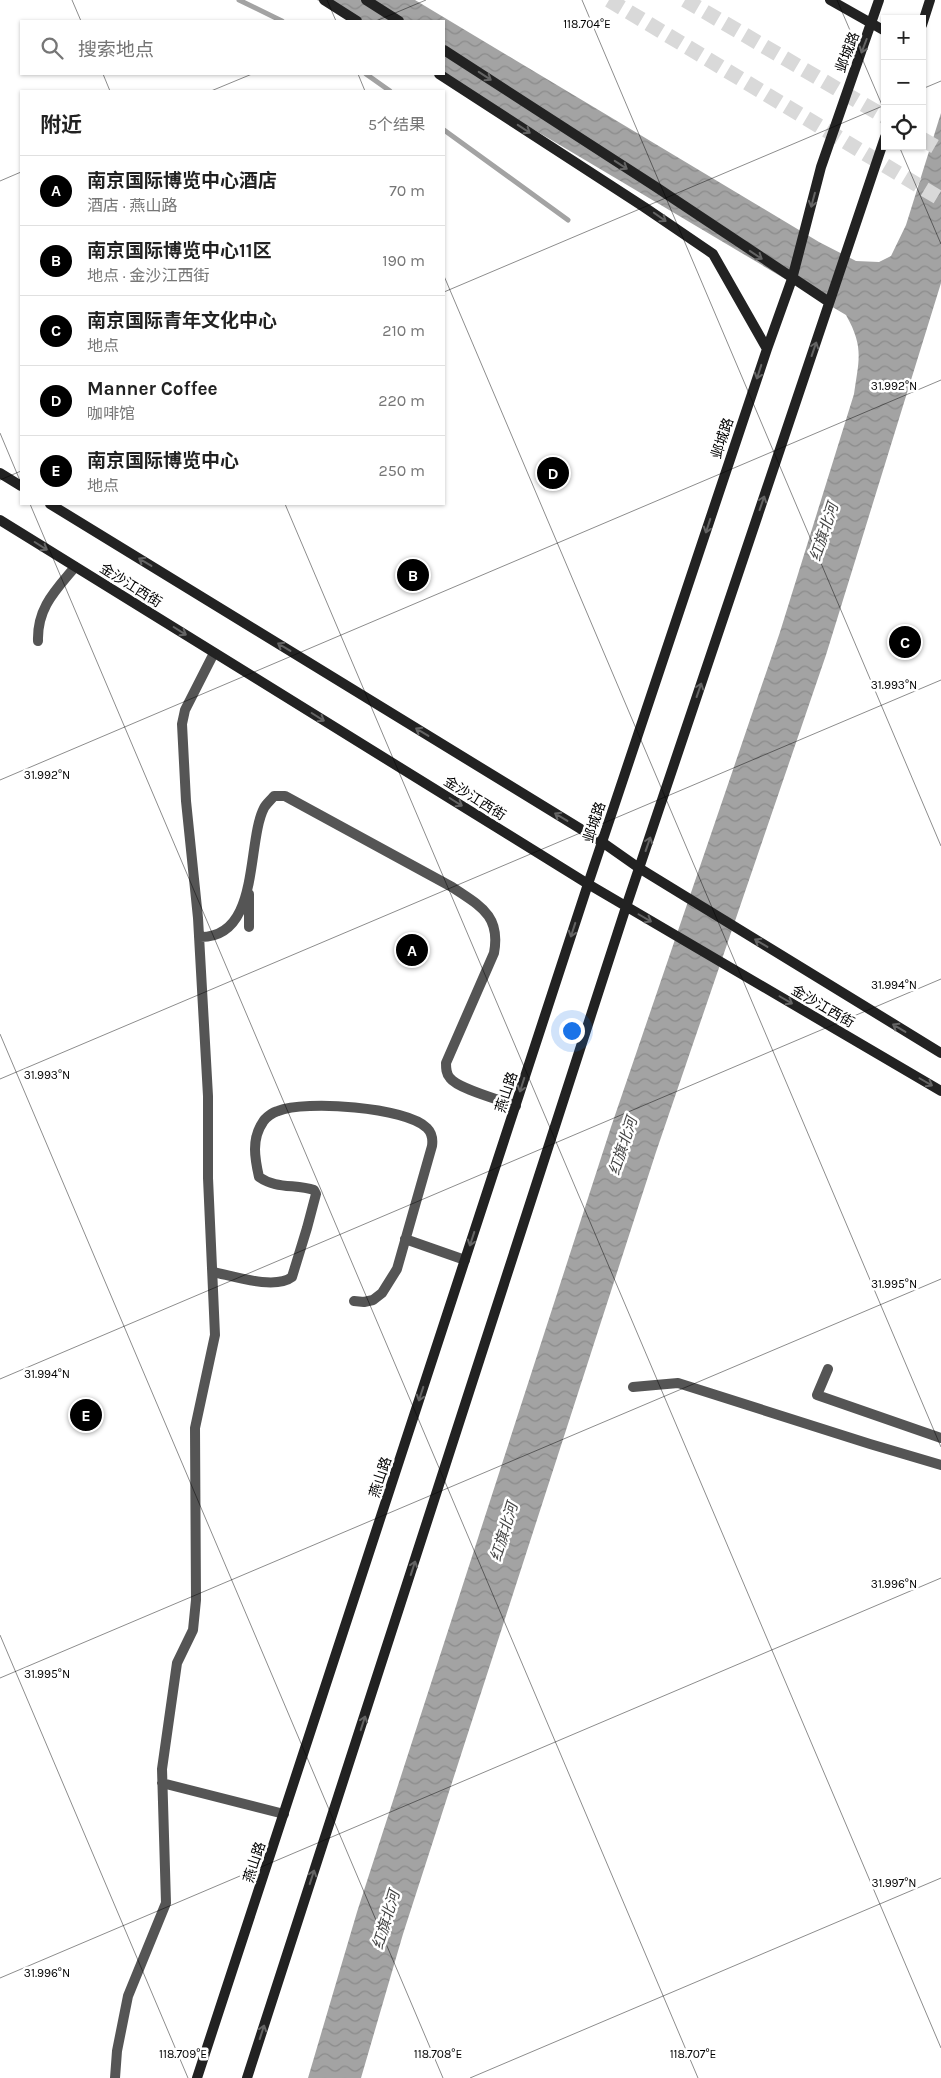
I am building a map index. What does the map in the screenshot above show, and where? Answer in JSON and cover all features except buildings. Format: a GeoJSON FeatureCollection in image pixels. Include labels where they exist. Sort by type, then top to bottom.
{"type":"FeatureCollection","features":[{"type":"Feature","properties":{"kind":"main road"},"geometry":{"type":"LineString","coordinates":[[324,0],[355,20]]}},
{"type":"Feature","properties":{"kind":"main road"},"geometry":{"type":"LineString","coordinates":[[366,0],[397,20]]}},
{"type":"Feature","properties":{"kind":"main road"},"geometry":{"type":"LineString","coordinates":[[830,0],[881,29]]}},
{"type":"Feature","properties":{"kind":"main road","name":"邺城路"},"geometry":{"type":"LineString","coordinates":[[588,884],[792,279],[821,167],[880,0]]}},
{"type":"Feature","properties":{"kind":"main road"},"geometry":{"type":"LineString","coordinates":[[925,15],[930,0]]}},
{"type":"Feature","properties":{"kind":"main road"},"geometry":{"type":"LineString","coordinates":[[445,51],[656,187],[792,279],[830,302]]}},
{"type":"Feature","properties":{"kind":"main road"},"geometry":{"type":"LineString","coordinates":[[440,75],[636,201],[713,254],[767,349]]}},
{"type":"Feature","properties":{"kind":"main road"},"geometry":{"type":"LineString","coordinates":[[247,2078],[626,907],[881,150]]}},
{"type":"Feature","properties":{"kind":"main road"},"geometry":{"type":"LineString","coordinates":[[0,473],[20,485]]}},
{"type":"Feature","properties":{"kind":"main road","name":"金沙江西街"},"geometry":{"type":"LineString","coordinates":[[52,505],[602,842],[640,868],[941,1053]]}},
{"type":"Feature","properties":{"kind":"main road","name":"金沙江西街"},"geometry":{"type":"LineString","coordinates":[[0,520],[588,884],[941,1091]]}},
{"type":"Feature","properties":{"kind":"main road","name":"燕山路"},"geometry":{"type":"LineString","coordinates":[[197,2078],[588,884]]}},
{"type":"Feature","properties":{"kind":"street"},"geometry":{"type":"LineString","coordinates":[[38,641],[38,626],[46,602],[75,567]]}},
{"type":"Feature","properties":{"kind":"street"},"geometry":{"type":"LineString","coordinates":[[115,2078],[117,2051],[128,1996],[166,1903],[162,1769],[177,1663],[192,1630],[196,1600],[195,1428],[215,1335],[208,1178],[208,1096],[199,937],[186,801],[182,724],[185,710],[214,653]]}},
{"type":"Feature","properties":{"kind":"street"},"geometry":{"type":"LineString","coordinates":[[250,927],[249,886],[259,822],[265,806],[274,796],[285,796],[452,888],[475,903],[488,916],[495,927],[497,938],[494,953],[446,1063],[446,1072],[458,1085],[516,1106]]}},
{"type":"Feature","properties":{"kind":"street"},"geometry":{"type":"LineString","coordinates":[[199,937],[214,936],[224,930],[239,914],[249,886]]}},
{"type":"Feature","properties":{"kind":"street"},"geometry":{"type":"LineString","coordinates":[[213,1272],[270,1283],[280,1283],[292,1277],[316,1194],[314,1190],[308,1188],[286,1187],[267,1183],[259,1177],[254,1157],[256,1135],[263,1121],[278,1110],[304,1107],[354,1107],[397,1114],[428,1128],[431,1134],[432,1146],[397,1269],[382,1293],[373,1300],[364,1302],[354,1301]]}},
{"type":"Feature","properties":{"kind":"street"},"geometry":{"type":"LineString","coordinates":[[405,1239],[465,1260]]}},
{"type":"Feature","properties":{"kind":"street"},"geometry":{"type":"LineString","coordinates":[[828,1369],[817,1395],[941,1438]]}},
{"type":"Feature","properties":{"kind":"street"},"geometry":{"type":"LineString","coordinates":[[634,1387],[678,1383],[941,1465]]}},
{"type":"Feature","properties":{"kind":"street"},"geometry":{"type":"LineString","coordinates":[[162,1783],[284,1814]]}},
{"type":"Feature","properties":{"kind":"water","name":"红旗北河"},"geometry":{"type":"Polygon","coordinates":[[[317,0],[415,0],[819,242],[856,261],[879,262],[891,256],[906,225],[941,113],[941,283],[826,655],[656,1152],[403,1934],[361,2078],[308,2078],[357,1912],[611,1127],[780,632],[854,394],[859,353],[856,336],[846,315],[442,75],[445,75],[445,20],[351,20],[317,0]]]}},
{"type":"Feature","properties":{"kind":"waterway"},"geometry":{"type":"LineString","coordinates":[[239,0],[280,20]]}},
{"type":"Feature","properties":{"kind":"waterway"},"geometry":{"type":"LineString","coordinates":[[367,75],[389,90]]}},
{"type":"Feature","properties":{"kind":"waterway"},"geometry":{"type":"LineString","coordinates":[[445,131],[568,220]]}},
{"type":"Feature","properties":{"kind":"tunnel"},"geometry":{"type":"LineString","coordinates":[[609,0],[941,199]]}},
{"type":"Feature","properties":{"kind":"tunnel"},"geometry":{"type":"LineString","coordinates":[[685,0],[881,115]]}},
{"type":"Feature","properties":{"kind":"tunnel"},"geometry":{"type":"LineString","coordinates":[[926,141],[941,150]]}},
{"type":"Feature","properties":{"kind":"place","name":"Manner Coffee"},"geometry":{"type":"Point","coordinates":[553,473]}},
{"type":"Feature","properties":{"kind":"place","name":"南京国际博览中心11区"},"geometry":{"type":"Point","coordinates":[413,575]}},
{"type":"Feature","properties":{"kind":"place","name":"南京国际青年文化中心"},"geometry":{"type":"Point","coordinates":[905,642]}},
{"type":"Feature","properties":{"kind":"place","name":"南京国际博览中心酒店"},"geometry":{"type":"Point","coordinates":[412,950]}},
{"type":"Feature","properties":{"kind":"place","name":"南京国际博览中心"},"geometry":{"type":"Point","coordinates":[86,1415]}}]}
